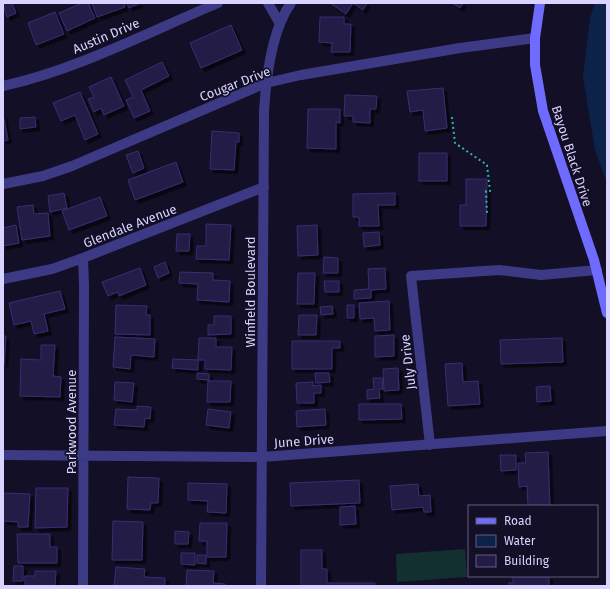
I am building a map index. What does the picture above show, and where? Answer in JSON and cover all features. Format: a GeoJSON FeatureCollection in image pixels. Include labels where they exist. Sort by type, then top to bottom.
{"type":"FeatureCollection","features":[{"type":"Feature","properties":{"kind":"main road","name":"Bayou Black Drive"},"geometry":{"type":"LineString","coordinates":[[540,3],[535,38],[535,65],[543,111],[597,270],[607,313]]}},
{"type":"Feature","properties":{"kind":"street","name":"Austin Drive"},"geometry":{"type":"LineString","coordinates":[[3,86],[27,81],[63,69],[218,3]]}},
{"type":"Feature","properties":{"kind":"street"},"geometry":{"type":"LineString","coordinates":[[268,3],[280,24]]}},
{"type":"Feature","properties":{"kind":"street","name":"Winfield Boulevard"},"geometry":{"type":"LineString","coordinates":[[261,586],[266,84],[280,24],[291,3]]}},
{"type":"Feature","properties":{"kind":"street","name":"Cougar Drive"},"geometry":{"type":"LineString","coordinates":[[3,184],[43,176],[72,166],[266,84],[301,75],[460,48],[535,38]]}},
{"type":"Feature","properties":{"kind":"street","name":"Glendale Avenue"},"geometry":{"type":"LineString","coordinates":[[3,279],[52,269],[264,187]]}},
{"type":"Feature","properties":{"kind":"street","name":"Parkwood Avenue"},"geometry":{"type":"LineString","coordinates":[[83,258],[83,586]]}},
{"type":"Feature","properties":{"kind":"street","name":"July Drive"},"geometry":{"type":"LineString","coordinates":[[430,445],[410,276],[499,270],[541,275],[597,270]]}},
{"type":"Feature","properties":{"kind":"street","name":"June Drive"},"geometry":{"type":"LineString","coordinates":[[3,455],[262,457],[607,431]]}},
{"type":"Feature","properties":{"kind":"path"},"geometry":{"type":"LineString","coordinates":[[452,118],[455,143],[487,165],[490,191],[486,192],[488,214]]}},
{"type":"Feature","properties":{"kind":"green space"},"geometry":{"type":"Polygon","coordinates":[[[465,549],[467,577],[397,582],[396,554],[465,549]]]}},
{"type":"Feature","properties":{"kind":"water"},"geometry":{"type":"Polygon","coordinates":[[[595,3],[607,3],[607,183],[595,150],[583,77],[590,17],[595,3]]]}},
{"type":"Feature","properties":{"kind":"building"},"geometry":{"type":"Polygon","coordinates":[[[12,3],[16,13],[7,17],[3,4],[12,3]]]}},
{"type":"Feature","properties":{"kind":"building"},"geometry":{"type":"Polygon","coordinates":[[[82,3],[88,3],[95,18],[67,31],[59,13],[82,3]]]}},
{"type":"Feature","properties":{"kind":"building"},"geometry":{"type":"Polygon","coordinates":[[[92,3],[124,3],[125,7],[97,17],[92,3]]]}},
{"type":"Feature","properties":{"kind":"building"},"geometry":{"type":"Polygon","coordinates":[[[127,3],[140,3],[129,8],[127,3]]]}},
{"type":"Feature","properties":{"kind":"building"},"geometry":{"type":"Polygon","coordinates":[[[330,3],[353,3],[346,14],[330,3]]]}},
{"type":"Feature","properties":{"kind":"building"},"geometry":{"type":"Polygon","coordinates":[[[353,3],[367,3],[363,10],[353,3]]]}},
{"type":"Feature","properties":{"kind":"building"},"geometry":{"type":"Polygon","coordinates":[[[452,3],[463,3],[460,8],[452,3]]]}},
{"type":"Feature","properties":{"kind":"building"},"geometry":{"type":"Polygon","coordinates":[[[55,12],[64,34],[36,45],[28,23],[55,12]]]}},
{"type":"Feature","properties":{"kind":"building"},"geometry":{"type":"Polygon","coordinates":[[[320,17],[344,17],[344,24],[351,24],[350,52],[331,52],[332,43],[319,42],[320,17]]]}},
{"type":"Feature","properties":{"kind":"building"},"geometry":{"type":"Polygon","coordinates":[[[231,25],[242,50],[201,68],[190,43],[231,25]]]}},
{"type":"Feature","properties":{"kind":"building"},"geometry":{"type":"Polygon","coordinates":[[[162,62],[169,76],[141,90],[150,111],[134,118],[126,100],[133,97],[125,80],[162,62]]]}},
{"type":"Feature","properties":{"kind":"building"},"geometry":{"type":"Polygon","coordinates":[[[111,77],[124,106],[104,115],[101,108],[94,112],[88,99],[94,97],[89,87],[111,77]]]}},
{"type":"Feature","properties":{"kind":"building"},"geometry":{"type":"Polygon","coordinates":[[[443,88],[447,128],[425,131],[423,110],[410,112],[407,91],[443,88]]]}},
{"type":"Feature","properties":{"kind":"building"},"geometry":{"type":"Polygon","coordinates":[[[80,92],[98,134],[85,140],[75,115],[61,121],[53,103],[80,92]]]}},
{"type":"Feature","properties":{"kind":"building"},"geometry":{"type":"Polygon","coordinates":[[[345,95],[377,96],[376,109],[370,109],[370,123],[353,122],[353,116],[344,116],[345,95]]]}},
{"type":"Feature","properties":{"kind":"building"},"geometry":{"type":"Polygon","coordinates":[[[308,109],[340,109],[340,123],[336,122],[336,149],[307,148],[308,109]]]}},
{"type":"Feature","properties":{"kind":"building"},"geometry":{"type":"Polygon","coordinates":[[[3,114],[8,140],[3,141],[3,114]]]}},
{"type":"Feature","properties":{"kind":"building"},"geometry":{"type":"Polygon","coordinates":[[[35,117],[36,127],[20,129],[20,118],[35,117]]]}},
{"type":"Feature","properties":{"kind":"building"},"geometry":{"type":"Polygon","coordinates":[[[212,131],[239,133],[239,142],[236,142],[234,170],[210,169],[212,131]]]}},
{"type":"Feature","properties":{"kind":"building"},"geometry":{"type":"Polygon","coordinates":[[[138,151],[144,168],[133,173],[126,155],[138,151]]]}},
{"type":"Feature","properties":{"kind":"building"},"geometry":{"type":"Polygon","coordinates":[[[419,153],[447,153],[447,181],[419,181],[419,153]]]}},
{"type":"Feature","properties":{"kind":"building"},"geometry":{"type":"Polygon","coordinates":[[[176,162],[183,182],[135,200],[128,180],[176,162]]]}},
{"type":"Feature","properties":{"kind":"building"},"geometry":{"type":"Polygon","coordinates":[[[466,179],[487,179],[486,226],[460,226],[460,205],[466,205],[466,179]]]}},
{"type":"Feature","properties":{"kind":"building"},"geometry":{"type":"Polygon","coordinates":[[[64,193],[67,208],[50,212],[48,196],[64,193]]]}},
{"type":"Feature","properties":{"kind":"building"},"geometry":{"type":"Polygon","coordinates":[[[395,193],[395,205],[378,205],[379,226],[359,226],[359,217],[353,217],[353,194],[395,193]]]}},
{"type":"Feature","properties":{"kind":"building"},"geometry":{"type":"Polygon","coordinates":[[[100,197],[107,216],[69,230],[62,211],[100,197]]]}},
{"type":"Feature","properties":{"kind":"building"},"geometry":{"type":"Polygon","coordinates":[[[33,205],[34,214],[48,213],[50,236],[22,240],[17,207],[33,205]]]}},
{"type":"Feature","properties":{"kind":"building"},"geometry":{"type":"Polygon","coordinates":[[[206,224],[231,225],[229,260],[196,259],[197,246],[206,246],[206,224]]]}},
{"type":"Feature","properties":{"kind":"building"},"geometry":{"type":"Polygon","coordinates":[[[16,225],[19,243],[3,246],[3,228],[16,225]]]}},
{"type":"Feature","properties":{"kind":"building"},"geometry":{"type":"Polygon","coordinates":[[[317,225],[318,255],[298,256],[297,226],[317,225]]]}},
{"type":"Feature","properties":{"kind":"building"},"geometry":{"type":"Polygon","coordinates":[[[379,232],[380,245],[364,247],[363,233],[379,232]]]}},
{"type":"Feature","properties":{"kind":"building"},"geometry":{"type":"Polygon","coordinates":[[[177,234],[190,234],[189,251],[176,251],[177,234]]]}},
{"type":"Feature","properties":{"kind":"building"},"geometry":{"type":"Polygon","coordinates":[[[324,257],[338,258],[338,273],[323,273],[324,257]]]}},
{"type":"Feature","properties":{"kind":"building"},"geometry":{"type":"Polygon","coordinates":[[[165,262],[169,273],[158,278],[154,267],[165,262]]]}},
{"type":"Feature","properties":{"kind":"building"},"geometry":{"type":"Polygon","coordinates":[[[140,268],[146,285],[119,296],[118,292],[108,296],[102,282],[140,268]]]}},
{"type":"Feature","properties":{"kind":"building"},"geometry":{"type":"Polygon","coordinates":[[[385,268],[386,289],[371,290],[371,298],[354,299],[354,290],[369,289],[368,269],[385,268]]]}},
{"type":"Feature","properties":{"kind":"building"},"geometry":{"type":"Polygon","coordinates":[[[180,272],[213,273],[213,280],[230,281],[229,302],[197,300],[198,284],[179,283],[180,272]]]}},
{"type":"Feature","properties":{"kind":"building"},"geometry":{"type":"Polygon","coordinates":[[[298,273],[315,273],[314,304],[297,304],[298,273]]]}},
{"type":"Feature","properties":{"kind":"building"},"geometry":{"type":"Polygon","coordinates":[[[324,281],[339,281],[339,292],[325,292],[324,281]]]}},
{"type":"Feature","properties":{"kind":"building"},"geometry":{"type":"Polygon","coordinates":[[[60,291],[65,309],[44,314],[48,331],[34,334],[31,321],[14,325],[9,303],[60,291]]]}},
{"type":"Feature","properties":{"kind":"building"},"geometry":{"type":"Polygon","coordinates":[[[389,301],[390,330],[375,331],[374,318],[360,319],[359,303],[389,301]]]}},
{"type":"Feature","properties":{"kind":"building"},"geometry":{"type":"Polygon","coordinates":[[[116,305],[147,306],[146,315],[150,315],[150,335],[115,334],[116,305]]]}},
{"type":"Feature","properties":{"kind":"building"},"geometry":{"type":"Polygon","coordinates":[[[347,305],[354,305],[354,318],[347,318],[347,305]]]}},
{"type":"Feature","properties":{"kind":"building"},"geometry":{"type":"Polygon","coordinates":[[[332,306],[333,314],[321,315],[320,307],[332,306]]]}},
{"type":"Feature","properties":{"kind":"building"},"geometry":{"type":"Polygon","coordinates":[[[299,315],[317,315],[316,335],[298,335],[299,315]]]}},
{"type":"Feature","properties":{"kind":"building"},"geometry":{"type":"Polygon","coordinates":[[[214,316],[231,316],[231,334],[208,335],[208,325],[214,325],[214,316]]]}},
{"type":"Feature","properties":{"kind":"building"},"geometry":{"type":"Polygon","coordinates":[[[394,335],[394,356],[375,357],[375,336],[394,335]]]}},
{"type":"Feature","properties":{"kind":"building"},"geometry":{"type":"Polygon","coordinates":[[[3,336],[6,336],[4,365],[3,365],[3,336]]]}},
{"type":"Feature","properties":{"kind":"building"},"geometry":{"type":"Polygon","coordinates":[[[115,337],[155,339],[154,357],[131,355],[130,369],[113,367],[115,337]]]}},
{"type":"Feature","properties":{"kind":"building"},"geometry":{"type":"Polygon","coordinates":[[[199,338],[216,338],[216,347],[232,347],[231,370],[205,369],[205,360],[198,360],[199,338]]]}},
{"type":"Feature","properties":{"kind":"building"},"geometry":{"type":"Polygon","coordinates":[[[562,338],[563,362],[501,364],[500,340],[562,338]]]}},
{"type":"Feature","properties":{"kind":"building"},"geometry":{"type":"Polygon","coordinates":[[[292,341],[340,341],[340,348],[332,348],[332,369],[292,369],[292,341]]]}},
{"type":"Feature","properties":{"kind":"building"},"geometry":{"type":"Polygon","coordinates":[[[41,345],[55,345],[53,376],[61,377],[60,397],[20,396],[21,359],[41,360],[41,345]]]}},
{"type":"Feature","properties":{"kind":"building"},"geometry":{"type":"Polygon","coordinates":[[[173,359],[198,360],[198,370],[172,368],[173,359]]]}},
{"type":"Feature","properties":{"kind":"building"},"geometry":{"type":"Polygon","coordinates":[[[462,363],[463,382],[478,381],[480,404],[448,406],[445,364],[462,363]]]}},
{"type":"Feature","properties":{"kind":"building"},"geometry":{"type":"Polygon","coordinates":[[[398,368],[399,390],[384,391],[383,369],[398,368]]]}},
{"type":"Feature","properties":{"kind":"building"},"geometry":{"type":"Polygon","coordinates":[[[197,373],[209,374],[209,381],[231,381],[230,402],[207,402],[208,380],[197,379],[197,373]]]}},
{"type":"Feature","properties":{"kind":"building"},"geometry":{"type":"Polygon","coordinates":[[[315,373],[329,373],[330,382],[316,383],[315,373]]]}},
{"type":"Feature","properties":{"kind":"building"},"geometry":{"type":"Polygon","coordinates":[[[373,378],[382,378],[383,389],[379,389],[380,398],[367,399],[367,390],[374,389],[373,378]]]}},
{"type":"Feature","properties":{"kind":"building"},"geometry":{"type":"Polygon","coordinates":[[[115,382],[134,383],[132,402],[114,400],[115,382]]]}},
{"type":"Feature","properties":{"kind":"building"},"geometry":{"type":"Polygon","coordinates":[[[313,382],[313,386],[321,385],[321,393],[314,393],[314,403],[297,403],[296,383],[313,382]]]}},
{"type":"Feature","properties":{"kind":"building"},"geometry":{"type":"Polygon","coordinates":[[[550,386],[551,401],[537,402],[536,387],[550,386]]]}},
{"type":"Feature","properties":{"kind":"building"},"geometry":{"type":"Polygon","coordinates":[[[359,404],[401,404],[402,419],[359,420],[359,404]]]}},
{"type":"Feature","properties":{"kind":"building"},"geometry":{"type":"Polygon","coordinates":[[[137,406],[151,407],[150,419],[145,418],[144,427],[114,425],[116,409],[137,410],[137,406]]]}},
{"type":"Feature","properties":{"kind":"building"},"geometry":{"type":"Polygon","coordinates":[[[208,409],[231,412],[229,428],[206,425],[208,409]]]}},
{"type":"Feature","properties":{"kind":"building"},"geometry":{"type":"Polygon","coordinates":[[[325,409],[326,425],[297,427],[296,411],[325,409]]]}},
{"type":"Feature","properties":{"kind":"building"},"geometry":{"type":"Polygon","coordinates":[[[548,452],[550,505],[528,505],[527,486],[519,487],[518,463],[526,463],[525,453],[548,452]]]}},
{"type":"Feature","properties":{"kind":"building"},"geometry":{"type":"Polygon","coordinates":[[[500,455],[516,455],[516,470],[501,471],[500,455]]]}},
{"type":"Feature","properties":{"kind":"building"},"geometry":{"type":"Polygon","coordinates":[[[128,477],[159,478],[158,503],[151,503],[150,510],[127,509],[128,477]]]}},
{"type":"Feature","properties":{"kind":"building"},"geometry":{"type":"Polygon","coordinates":[[[359,480],[360,503],[291,506],[290,483],[359,480]]]}},
{"type":"Feature","properties":{"kind":"building"},"geometry":{"type":"Polygon","coordinates":[[[188,483],[227,484],[226,513],[207,512],[208,501],[188,500],[188,483]]]}},
{"type":"Feature","properties":{"kind":"building"},"geometry":{"type":"Polygon","coordinates":[[[418,484],[419,496],[430,495],[431,512],[424,512],[423,507],[392,510],[390,486],[418,484]]]}},
{"type":"Feature","properties":{"kind":"building"},"geometry":{"type":"Polygon","coordinates":[[[36,488],[68,488],[67,527],[35,528],[36,488]]]}},
{"type":"Feature","properties":{"kind":"building"},"geometry":{"type":"Polygon","coordinates":[[[3,493],[30,494],[28,527],[18,527],[18,522],[3,521],[3,493]]]}},
{"type":"Feature","properties":{"kind":"building"},"geometry":{"type":"Polygon","coordinates":[[[355,506],[356,524],[340,525],[340,507],[355,506]]]}},
{"type":"Feature","properties":{"kind":"building"},"geometry":{"type":"Polygon","coordinates":[[[113,521],[143,522],[142,560],[112,560],[113,521]]]}},
{"type":"Feature","properties":{"kind":"building"},"geometry":{"type":"Polygon","coordinates":[[[200,523],[227,523],[226,557],[207,557],[207,541],[199,541],[200,523]]]}},
{"type":"Feature","properties":{"kind":"building"},"geometry":{"type":"Polygon","coordinates":[[[175,531],[189,532],[188,544],[175,544],[175,531]]]}},
{"type":"Feature","properties":{"kind":"building"},"geometry":{"type":"Polygon","coordinates":[[[17,534],[50,534],[50,547],[57,547],[57,563],[18,563],[17,534]]]}},
{"type":"Feature","properties":{"kind":"building"},"geometry":{"type":"Polygon","coordinates":[[[301,550],[322,550],[322,569],[327,569],[327,583],[375,583],[375,586],[301,586],[301,550]]]}},
{"type":"Feature","properties":{"kind":"building"},"geometry":{"type":"Polygon","coordinates":[[[181,553],[195,553],[195,565],[181,564],[181,553]]]}},
{"type":"Feature","properties":{"kind":"building"},"geometry":{"type":"Polygon","coordinates":[[[197,555],[206,555],[206,564],[197,563],[197,555]]]}},
{"type":"Feature","properties":{"kind":"building"},"geometry":{"type":"Polygon","coordinates":[[[14,566],[23,566],[23,581],[13,581],[14,566]]]}},
{"type":"Feature","properties":{"kind":"building"},"geometry":{"type":"Polygon","coordinates":[[[116,567],[145,569],[144,577],[165,578],[165,586],[114,586],[116,567]]]}},
{"type":"Feature","properties":{"kind":"building"},"geometry":{"type":"Polygon","coordinates":[[[187,570],[214,571],[213,583],[225,584],[225,586],[186,586],[187,570]]]}},
{"type":"Feature","properties":{"kind":"building"},"geometry":{"type":"Polygon","coordinates":[[[35,571],[56,571],[55,586],[25,586],[25,576],[35,576],[35,571]]]}},
{"type":"Feature","properties":{"kind":"building"},"geometry":{"type":"Polygon","coordinates":[[[513,577],[549,577],[549,586],[509,586],[509,583],[513,583],[513,577]]]}}]}
